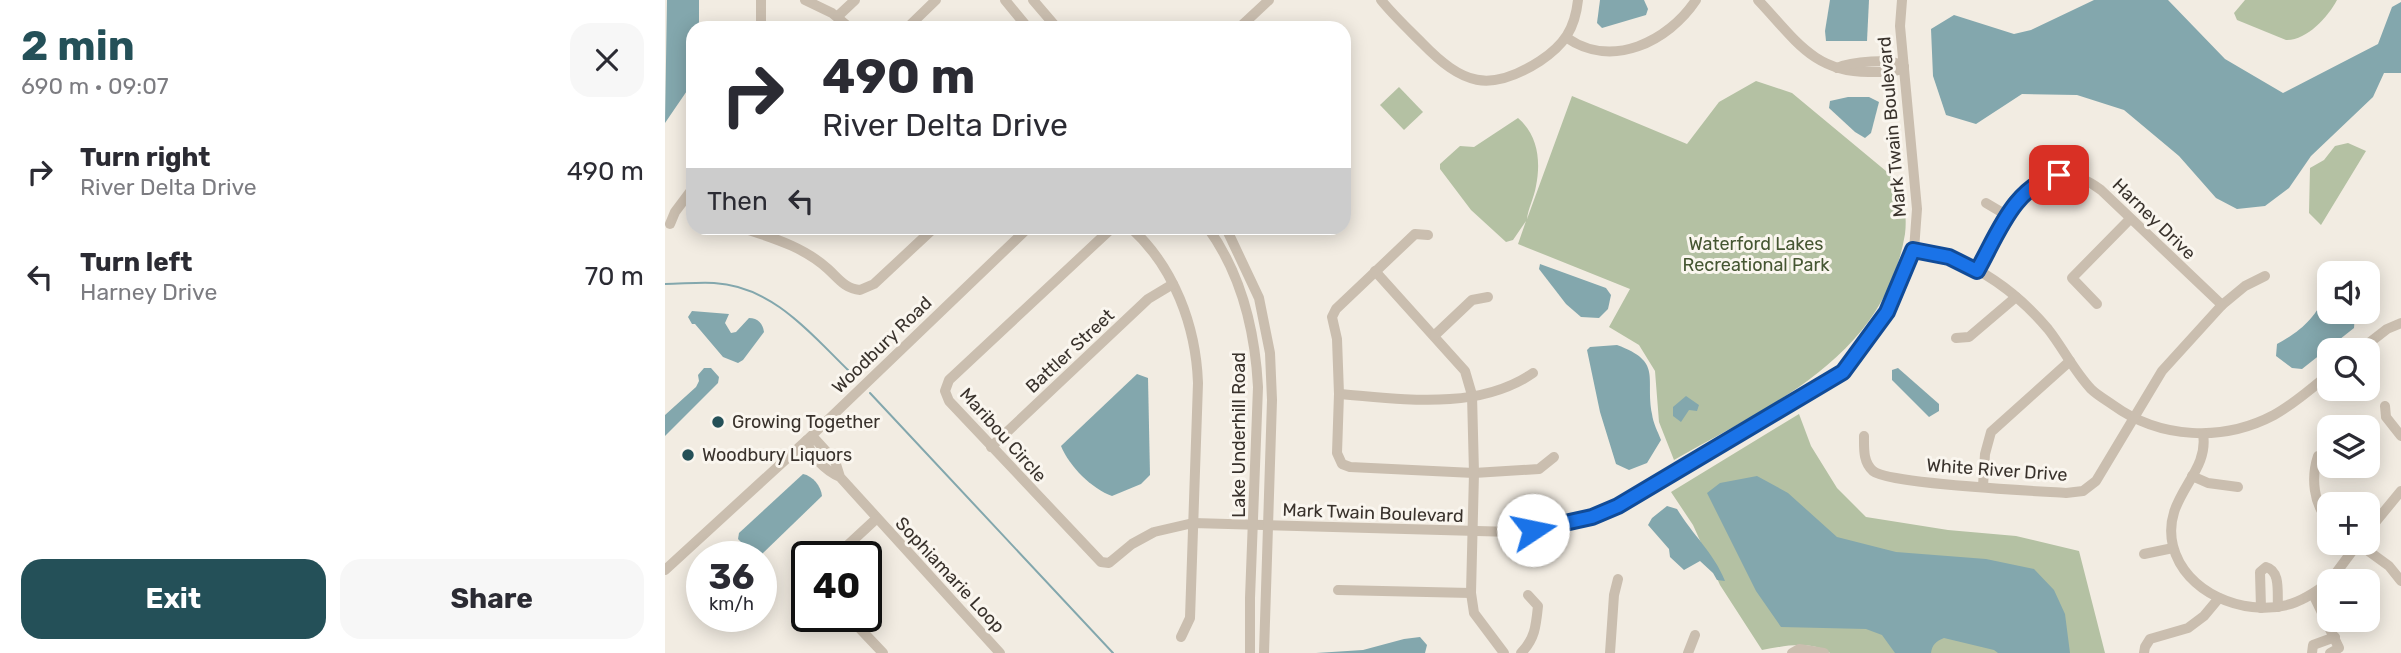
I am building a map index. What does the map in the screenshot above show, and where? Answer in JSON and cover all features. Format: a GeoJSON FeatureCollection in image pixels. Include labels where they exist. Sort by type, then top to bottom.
{"type":"FeatureCollection","features":[{"type":"Feature","properties":{"kind":"street"},"geometry":{"type":"LineString","coordinates":[[761,0],[761,21]]}},
{"type":"Feature","properties":{"kind":"street"},"geometry":{"type":"LineString","coordinates":[[805,0],[843,21]]}},
{"type":"Feature","properties":{"kind":"street"},"geometry":{"type":"LineString","coordinates":[[838,16],[855,0]]}},
{"type":"Feature","properties":{"kind":"street"},"geometry":{"type":"LineString","coordinates":[[914,21],[936,0]]}},
{"type":"Feature","properties":{"kind":"street"},"geometry":{"type":"LineString","coordinates":[[1005,0],[1022,21]]}},
{"type":"Feature","properties":{"kind":"street"},"geometry":{"type":"LineString","coordinates":[[1033,0],[1050,21]]}},
{"type":"Feature","properties":{"kind":"street"},"geometry":{"type":"LineString","coordinates":[[1246,21],[1269,0]]}},
{"type":"Feature","properties":{"kind":"street"},"geometry":{"type":"LineString","coordinates":[[1381,0],[1440,61],[1459,74],[1475,79],[1502,79],[1520,73],[1554,51],[1567,38],[1575,20],[1578,0]]}},
{"type":"Feature","properties":{"kind":"street"},"geometry":{"type":"LineString","coordinates":[[1567,38],[1581,47],[1600,50],[1614,51],[1637,47],[1668,31],[1696,0]]}},
{"type":"Feature","properties":{"kind":"street"},"geometry":{"type":"LineString","coordinates":[[1758,0],[1810,55],[1836,68],[1849,64],[1894,61],[1904,66]]}},
{"type":"Feature","properties":{"kind":"street","name":"Mark Twain Boulevard"},"geometry":{"type":"LineString","coordinates":[[1267,524],[1513,533],[1592,517],[1618,506],[1843,372],[1887,312],[1913,250],[1917,209],[1900,26],[1902,0]]}},
{"type":"Feature","properties":{"kind":"street","name":"Harney Drive"},"geometry":{"type":"LineString","coordinates":[[1977,271],[2023,193],[2047,177],[2075,177],[2093,183],[2222,305]]}},
{"type":"Feature","properties":{"kind":"street"},"geometry":{"type":"LineString","coordinates":[[670,224],[675,212],[686,198]]}},
{"type":"Feature","properties":{"kind":"street"},"geometry":{"type":"LineString","coordinates":[[1986,203],[2008,216]]}},
{"type":"Feature","properties":{"kind":"street"},"geometry":{"type":"LineString","coordinates":[[2097,304],[2072,278],[2130,219]]}},
{"type":"Feature","properties":{"kind":"street"},"geometry":{"type":"LineString","coordinates":[[1429,234],[1415,234],[1336,309],[1332,317],[1339,394],[1337,453],[1342,464],[1350,467],[1474,473],[1539,469],[1554,457]]}},
{"type":"Feature","properties":{"kind":"street"},"geometry":{"type":"LineString","coordinates":[[762,235],[804,251],[843,285],[859,290],[874,284],[926,235]]}},
{"type":"Feature","properties":{"kind":"street","name":"Woodbury Road"},"geometry":{"type":"LineString","coordinates":[[665,570],[807,440],[1021,235]]}},
{"type":"Feature","properties":{"kind":"street","name":"Maribou Circle"},"geometry":{"type":"LineString","coordinates":[[1105,235],[947,383],[945,391],[949,401],[1103,564],[1111,562],[1132,544],[1154,531],[1193,523],[1267,524]]}},
{"type":"Feature","properties":{"kind":"street"},"geometry":{"type":"LineString","coordinates":[[1137,235],[1152,251],[1173,284],[1191,331],[1198,374],[1189,618],[1181,637]]}},
{"type":"Feature","properties":{"kind":"street","name":"Lake Underhill Road"},"geometry":{"type":"LineString","coordinates":[[1212,235],[1246,302],[1255,347],[1258,387],[1250,653]]}},
{"type":"Feature","properties":{"kind":"street","name":"Lake Underhill Road"},"geometry":{"type":"LineString","coordinates":[[1229,235],[1259,298],[1270,352],[1272,400],[1264,653]]}},
{"type":"Feature","properties":{"kind":"street"},"geometry":{"type":"LineString","coordinates":[[1913,250],[1949,257],[1977,271],[2016,297],[2049,330],[2093,391],[2135,418],[2162,429],[2203,434],[2242,428],[2291,405],[2317,384]]}},
{"type":"Feature","properties":{"kind":"street"},"geometry":{"type":"LineString","coordinates":[[1375,271],[1465,371],[1472,395],[1474,473],[1471,593],[1474,613],[1504,653]]}},
{"type":"Feature","properties":{"kind":"street","name":"White River Drive"},"geometry":{"type":"LineString","coordinates":[[1864,436],[1864,458],[1872,470],[1882,476],[2066,493],[2083,491],[2096,481],[2162,371],[2222,305],[2245,286],[2265,276]]}},
{"type":"Feature","properties":{"kind":"street","name":"Battler Street"},"geometry":{"type":"LineString","coordinates":[[991,447],[1148,299],[1173,284]]}},
{"type":"Feature","properties":{"kind":"street"},"geometry":{"type":"LineString","coordinates":[[1435,335],[1472,300],[1488,297]]}},
{"type":"Feature","properties":{"kind":"street"},"geometry":{"type":"LineString","coordinates":[[1955,338],[1969,337],[2016,297]]}},
{"type":"Feature","properties":{"kind":"street"},"geometry":{"type":"LineString","coordinates":[[2376,338],[2401,323]]}},
{"type":"Feature","properties":{"kind":"street"},"geometry":{"type":"LineString","coordinates":[[1983,486],[1985,454],[1991,432],[2070,361]]}},
{"type":"Feature","properties":{"kind":"street"},"geometry":{"type":"LineString","coordinates":[[1339,394],[1444,400],[1516,384],[1533,373]]}},
{"type":"Feature","properties":{"kind":"street"},"geometry":{"type":"LineString","coordinates":[[2385,406],[2386,417],[2401,436]]}},
{"type":"Feature","properties":{"kind":"street"},"geometry":{"type":"LineString","coordinates":[[2203,434],[2201,460],[2176,504],[2171,529],[2173,548],[2189,576],[2219,598],[2246,607],[2278,607],[2317,591]]}},
{"type":"Feature","properties":{"kind":"street","name":"Sophiamarie Loop"},"geometry":{"type":"LineString","coordinates":[[807,440],[816,440],[835,461],[840,477],[876,519],[1000,653]]}},
{"type":"Feature","properties":{"kind":"street"},"geometry":{"type":"LineString","coordinates":[[2317,459],[2314,468],[2317,499]]}},
{"type":"Feature","properties":{"kind":"street"},"geometry":{"type":"LineString","coordinates":[[2192,476],[2208,483],[2238,487]]}},
{"type":"Feature","properties":{"kind":"street"},"geometry":{"type":"LineString","coordinates":[[2380,516],[2401,491]]}},
{"type":"Feature","properties":{"kind":"street","name":"Sophiamarie Loop"},"geometry":{"type":"LineString","coordinates":[[853,541],[876,519]]}},
{"type":"Feature","properties":{"kind":"street"},"geometry":{"type":"LineString","coordinates":[[2144,554],[2173,548]]}},
{"type":"Feature","properties":{"kind":"street"},"geometry":{"type":"LineString","coordinates":[[2374,555],[2389,566],[2401,581]]}},
{"type":"Feature","properties":{"kind":"street"},"geometry":{"type":"LineString","coordinates":[[2261,608],[2260,572],[2266,567],[2272,568],[2276,574],[2278,607]]}},
{"type":"Feature","properties":{"kind":"street"},"geometry":{"type":"LineString","coordinates":[[1610,653],[1613,595],[1618,579]]}},
{"type":"Feature","properties":{"kind":"street"},"geometry":{"type":"LineString","coordinates":[[1338,590],[1471,593]]}},
{"type":"Feature","properties":{"kind":"street"},"geometry":{"type":"LineString","coordinates":[[2313,594],[2335,637],[2335,651]]}},
{"type":"Feature","properties":{"kind":"street"},"geometry":{"type":"LineString","coordinates":[[1521,653],[1531,643],[1536,630],[1538,606],[1528,595]]}},
{"type":"Feature","properties":{"kind":"street"},"geometry":{"type":"LineString","coordinates":[[2144,653],[2150,639],[2188,628],[2204,616],[2219,598]]}},
{"type":"Feature","properties":{"kind":"street"},"geometry":{"type":"LineString","coordinates":[[863,632],[883,653]]}},
{"type":"Feature","properties":{"kind":"street"},"geometry":{"type":"LineString","coordinates":[[1688,653],[1695,635]]}},
{"type":"Feature","properties":{"kind":"street"},"geometry":{"type":"LineString","coordinates":[[2312,653],[2313,645],[2335,637]]}},
{"type":"Feature","properties":{"kind":"street"},"geometry":{"type":"LineString","coordinates":[[1792,653],[1799,649],[1824,653]]}},
{"type":"Feature","properties":{"kind":"green space"},"geometry":{"type":"Polygon","coordinates":[[[2245,0],[2337,0],[2316,27],[2301,37],[2286,40],[2237,20],[2234,13],[2245,0]]]}},
{"type":"Feature","properties":{"kind":"green space","name":"Waterford Lakes Recreational Park"},"geometry":{"type":"Polygon","coordinates":[[[1756,81],[1792,93],[1904,186],[1905,234],[1893,277],[1874,314],[1849,345],[1785,397],[1674,460],[1659,422],[1655,371],[1639,345],[1609,327],[1630,289],[1518,244],[1526,221],[1513,240],[1506,242],[1471,210],[1440,169],[1440,164],[1460,146],[1474,147],[1518,118],[1534,140],[1538,158],[1536,186],[1527,219],[1572,96],[1687,144],[1719,102],[1756,81]]]}},
{"type":"Feature","properties":{"kind":"green space"},"geometry":{"type":"Polygon","coordinates":[[[1399,87],[1423,112],[1404,130],[1380,105],[1399,87]]]}},
{"type":"Feature","properties":{"kind":"green space"},"geometry":{"type":"Polygon","coordinates":[[[2348,143],[2366,151],[2321,225],[2309,213],[2310,168],[2324,160],[2335,146],[2348,143]]]}},
{"type":"Feature","properties":{"kind":"green space"},"geometry":{"type":"Polygon","coordinates":[[[1799,414],[1811,446],[1837,488],[1866,517],[1948,530],[2016,536],[2079,551],[2105,653],[1830,653],[1805,645],[1762,650],[1720,585],[1693,525],[1671,492],[1799,414]]]}},
{"type":"Feature","properties":{"kind":"water"},"geometry":{"type":"Polygon","coordinates":[[[667,0],[699,0],[699,21],[686,21],[686,92],[665,123],[667,0]]]}},
{"type":"Feature","properties":{"kind":"water"},"geometry":{"type":"Polygon","coordinates":[[[1600,0],[1644,0],[1648,9],[1646,15],[1602,28],[1597,23],[1600,0]]]}},
{"type":"Feature","properties":{"kind":"water"},"geometry":{"type":"Polygon","coordinates":[[[1830,0],[1869,0],[1867,41],[1826,41],[1830,0]]]}},
{"type":"Feature","properties":{"kind":"water"},"geometry":{"type":"Polygon","coordinates":[[[2094,0],[2168,0],[2225,59],[2283,93],[2378,44],[2392,7],[2401,2],[2401,73],[2384,73],[2373,97],[2311,156],[2289,188],[2265,206],[2237,209],[2216,198],[2179,156],[2124,110],[2077,95],[2022,94],[1976,124],[1946,115],[1933,76],[1931,29],[1954,15],[2014,34],[2031,30],[2094,0]]]}},
{"type":"Feature","properties":{"kind":"water"},"geometry":{"type":"Polygon","coordinates":[[[1848,97],[1869,97],[1879,102],[1871,133],[1865,138],[1829,108],[1830,101],[1848,97]]]}},
{"type":"Feature","properties":{"kind":"water"},"geometry":{"type":"Polygon","coordinates":[[[1540,264],[1606,288],[1611,295],[1608,309],[1599,318],[1581,317],[1566,304],[1539,269],[1540,264]]]}},
{"type":"Feature","properties":{"kind":"water"},"geometry":{"type":"Polygon","coordinates":[[[2317,310],[2317,324],[2354,324],[2354,328],[2341,338],[2317,338],[2317,357],[2302,369],[2292,368],[2276,356],[2277,344],[2307,322],[2317,310]]]}},
{"type":"Feature","properties":{"kind":"water"},"geometry":{"type":"Polygon","coordinates":[[[692,311],[729,314],[725,323],[731,333],[736,332],[749,318],[759,322],[764,332],[738,363],[723,357],[695,324],[692,324],[688,317],[692,311]]]}},
{"type":"Feature","properties":{"kind":"water"},"geometry":{"type":"Polygon","coordinates":[[[1617,345],[1631,351],[1646,365],[1653,417],[1661,440],[1647,463],[1629,470],[1616,464],[1600,412],[1587,350],[1590,347],[1617,345]]]}},
{"type":"Feature","properties":{"kind":"water"},"geometry":{"type":"Polygon","coordinates":[[[704,368],[711,368],[719,377],[718,383],[665,436],[665,415],[696,387],[698,375],[704,368]]]}},
{"type":"Feature","properties":{"kind":"water"},"geometry":{"type":"Polygon","coordinates":[[[1898,368],[1939,404],[1939,411],[1929,417],[1892,380],[1892,370],[1898,368]]]}},
{"type":"Feature","properties":{"kind":"water"},"geometry":{"type":"Polygon","coordinates":[[[1137,374],[1148,378],[1150,475],[1141,484],[1112,496],[1082,476],[1061,446],[1137,374]]]}},
{"type":"Feature","properties":{"kind":"water"},"geometry":{"type":"Polygon","coordinates":[[[1686,396],[1699,405],[1697,411],[1689,410],[1681,422],[1673,416],[1673,407],[1686,396]]]}},
{"type":"Feature","properties":{"kind":"water"},"geometry":{"type":"Polygon","coordinates":[[[803,474],[816,482],[822,496],[776,541],[740,541],[739,533],[803,474]]]}},
{"type":"Feature","properties":{"kind":"water"},"geometry":{"type":"Polygon","coordinates":[[[1757,476],[1788,493],[1837,537],[1896,552],[1986,559],[2034,569],[2054,590],[2065,614],[2070,653],[1998,653],[1944,638],[1935,644],[1931,653],[1895,653],[1882,635],[1866,629],[1781,627],[1756,591],[1707,493],[1720,483],[1757,476]]]}},
{"type":"Feature","properties":{"kind":"water"},"geometry":{"type":"Polygon","coordinates":[[[1667,506],[1677,509],[1715,561],[1725,581],[1717,580],[1700,561],[1684,570],[1670,557],[1669,549],[1648,525],[1652,518],[1667,506]]]}},
{"type":"Feature","properties":{"kind":"water"},"geometry":{"type":"Polygon","coordinates":[[[1420,637],[1427,645],[1425,653],[1316,653],[1363,650],[1420,637]]]}},
{"type":"Feature","properties":{"kind":"waterway"},"geometry":{"type":"LineString","coordinates":[[665,284],[714,283],[735,286],[754,293],[789,314],[848,370]]}},
{"type":"Feature","properties":{"kind":"waterway"},"geometry":{"type":"LineString","coordinates":[[870,393],[1113,653]]}},
{"type":"Feature","properties":{"kind":"place","name":"Growing Together"},"geometry":{"type":"Point","coordinates":[718,422]}},
{"type":"Feature","properties":{"kind":"place","name":"Woodbury Liquors"},"geometry":{"type":"Point","coordinates":[688,455]}},
{"type":"Feature","properties":{"kind":"route"},"geometry":{"type":"LineString","coordinates":[[1533,530],[1592,517],[1618,506],[1843,372],[1887,312],[1913,250],[1949,257],[1977,271],[2023,193],[2047,177],[2059,175]]}}]}
